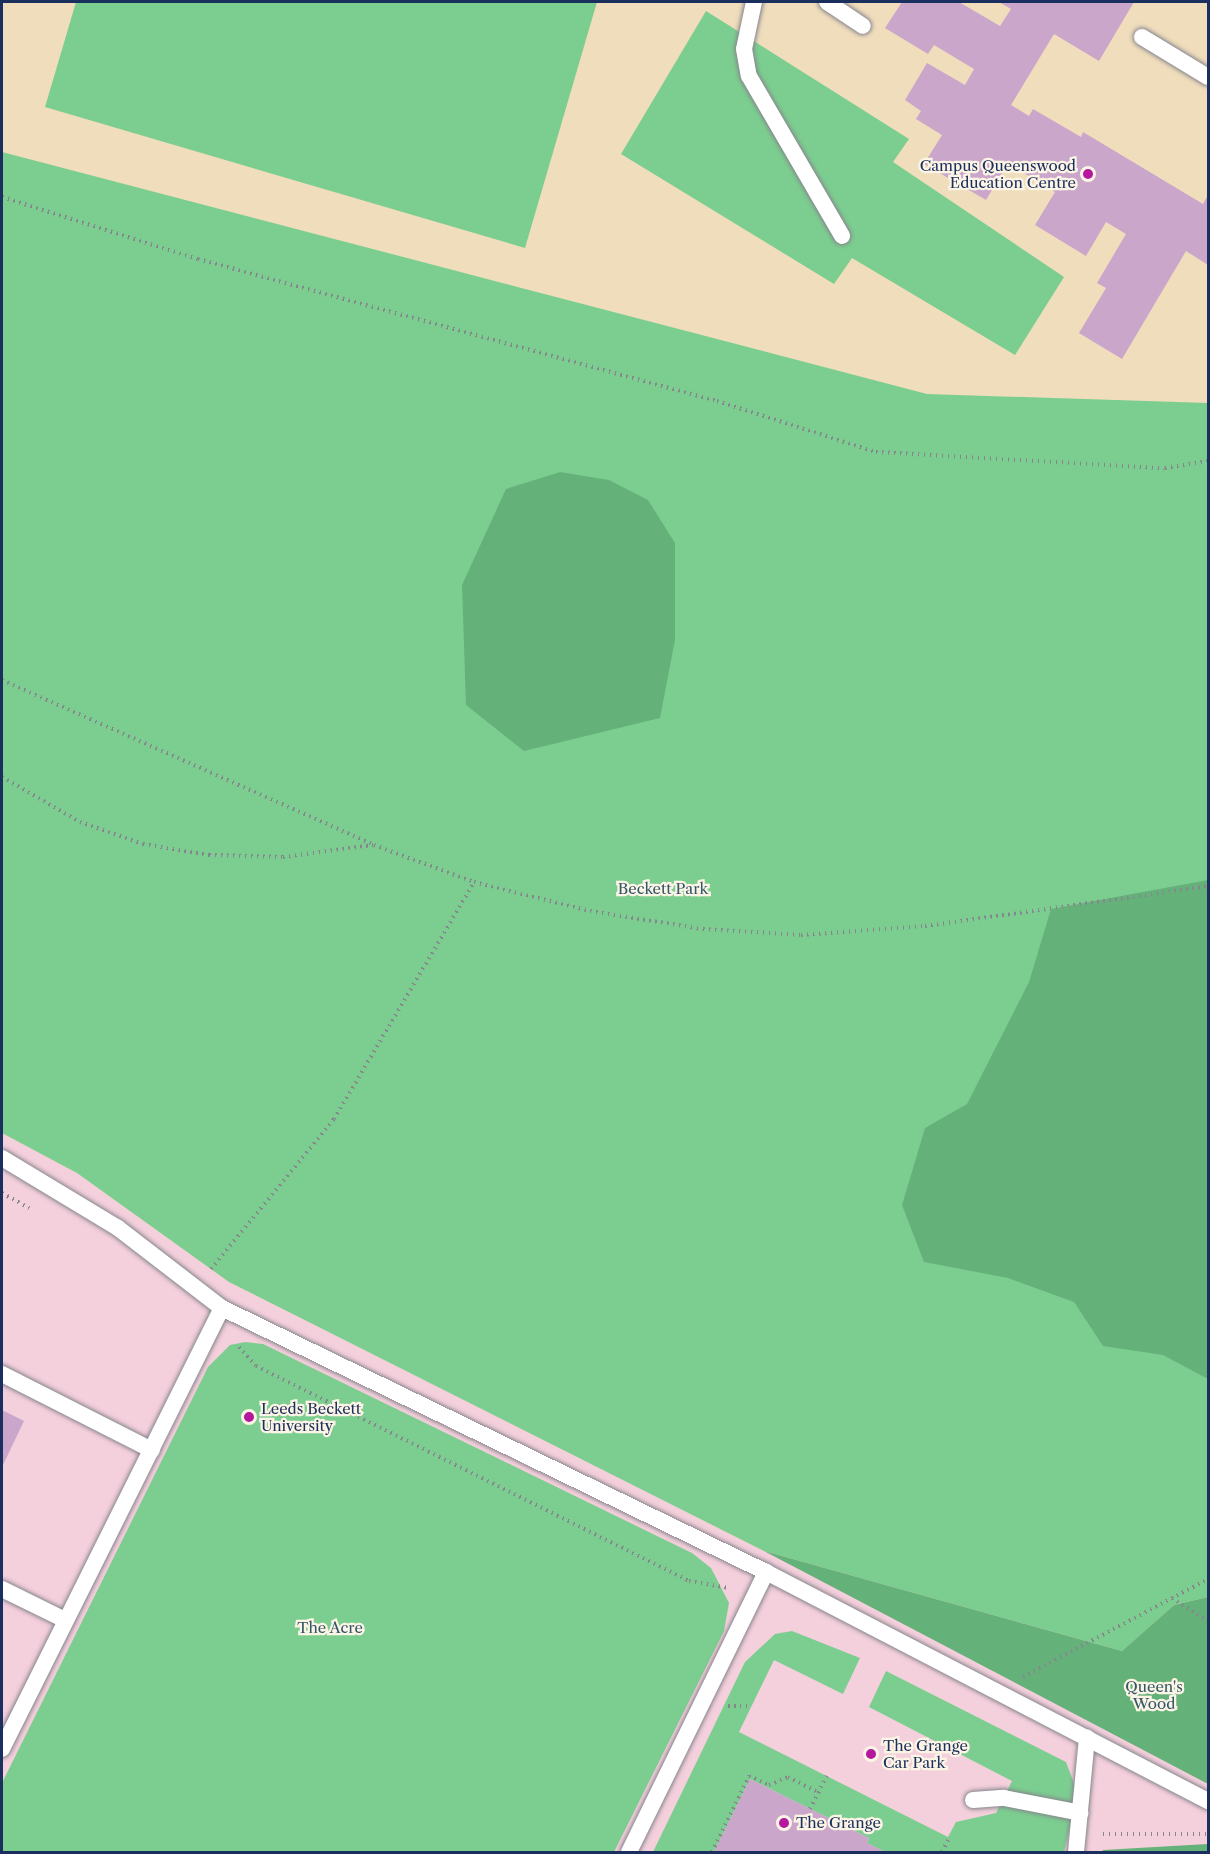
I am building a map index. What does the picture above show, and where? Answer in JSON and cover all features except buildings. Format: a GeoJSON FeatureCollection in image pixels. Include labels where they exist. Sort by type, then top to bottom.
{"type":"FeatureCollection","features":[{"type":"Feature","properties":{"kind":"lane"},"geometry":{"type":"LineString","coordinates":[[754,2],[744,49],[749,76],[842,236]]}},
{"type":"Feature","properties":{"kind":"lane"},"geometry":{"type":"LineString","coordinates":[[826,2],[863,26]]}},
{"type":"Feature","properties":{"kind":"lane"},"geometry":{"type":"LineString","coordinates":[[1142,37],[1209,77]]}},
{"type":"Feature","properties":{"kind":"lane"},"geometry":{"type":"LineString","coordinates":[[2,1158],[118,1228],[200,1288],[219,1314],[766,1572],[1209,1801]]}},
{"type":"Feature","properties":{"kind":"lane"},"geometry":{"type":"LineString","coordinates":[[2,1749],[219,1314]]}},
{"type":"Feature","properties":{"kind":"lane"},"geometry":{"type":"LineString","coordinates":[[2,1374],[152,1450]]}},
{"type":"Feature","properties":{"kind":"lane"},"geometry":{"type":"LineString","coordinates":[[629,1852],[766,1572]]}},
{"type":"Feature","properties":{"kind":"lane"},"geometry":{"type":"LineString","coordinates":[[2,1589],[65,1620]]}},
{"type":"Feature","properties":{"kind":"lane"},"geometry":{"type":"LineString","coordinates":[[1076,1852],[1087,1738]]}},
{"type":"Feature","properties":{"kind":"lane"},"geometry":{"type":"LineString","coordinates":[[973,1800],[1004,1798],[1081,1813]]}},
{"type":"Feature","properties":{"kind":"path"},"geometry":{"type":"LineString","coordinates":[[2,197],[198,259],[717,401],[876,452],[1165,468],[1209,461]]}},
{"type":"Feature","properties":{"kind":"path"},"geometry":{"type":"LineString","coordinates":[[2,680],[374,845],[474,882],[530,899],[680,926],[801,935],[925,926],[1209,886]]}},
{"type":"Feature","properties":{"kind":"path"},"geometry":{"type":"LineString","coordinates":[[2,777],[80,822],[143,844],[209,855],[283,857],[374,845]]}},
{"type":"Feature","properties":{"kind":"path"},"geometry":{"type":"LineString","coordinates":[[200,1288],[334,1119],[474,882]]}},
{"type":"Feature","properties":{"kind":"path"},"geometry":{"type":"LineString","coordinates":[[219,1314],[256,1366],[689,1581],[757,1593]]}},
{"type":"Feature","properties":{"kind":"path"},"geometry":{"type":"LineString","coordinates":[[996,1691],[1209,1579]]}},
{"type":"Feature","properties":{"kind":"path"},"geometry":{"type":"LineString","coordinates":[[1172,1599],[1209,1621]]}},
{"type":"Feature","properties":{"kind":"path"},"geometry":{"type":"LineString","coordinates":[[712,1852],[749,1776],[769,1785],[789,1777],[819,1793]]}},
{"type":"Feature","properties":{"kind":"path"},"geometry":{"type":"LineString","coordinates":[[810,1809],[827,1776]]}},
{"type":"Feature","properties":{"kind":"path"},"geometry":{"type":"LineString","coordinates":[[1078,1834],[1209,1834]]}},
{"type":"Feature","properties":{"kind":"path"},"geometry":{"type":"LineString","coordinates":[[942,1852],[949,1838]]}},
{"type":"Feature","properties":{"kind":"shaded area","name":"Leeds Beckett University"},"geometry":{"type":"Polygon","coordinates":[[[2,1133],[77,1173],[229,1282],[764,1551],[1122,1651],[1208,1597],[1208,1852],[2,1852],[2,1133]]]}},
{"type":"Feature","properties":{"kind":"green space"},"geometry":{"type":"Polygon","coordinates":[[[76,2],[597,2],[525,248],[45,107],[76,2]]]}},
{"type":"Feature","properties":{"kind":"green space"},"geometry":{"type":"Polygon","coordinates":[[[706,11],[909,139],[893,162],[1064,277],[1015,355],[852,258],[834,284],[621,154],[706,11]]]}},
{"type":"Feature","properties":{"kind":"green space","name":"Beckett Park"},"geometry":{"type":"Polygon","coordinates":[[[2,152],[927,394],[1208,403],[1208,1597],[1174,1605],[1122,1651],[764,1551],[229,1282],[77,1173],[2,1133],[2,152]]]}},
{"type":"Feature","properties":{"kind":"green space"},"geometry":{"type":"Polygon","coordinates":[[[560,472],[609,480],[648,500],[675,543],[675,640],[660,718],[524,751],[466,705],[462,585],[506,489],[560,472]]]}},
{"type":"Feature","properties":{"kind":"green space"},"geometry":{"type":"Polygon","coordinates":[[[1208,880],[1208,1379],[1163,1355],[1103,1346],[1074,1302],[1008,1278],[924,1262],[902,1205],[925,1128],[967,1104],[1029,982],[1051,909],[1208,880]]]}},
{"type":"Feature","properties":{"kind":"green space","name":"The Acre"},"geometry":{"type":"Polygon","coordinates":[[[245,1342],[263,1344],[692,1553],[711,1568],[729,1603],[724,1631],[614,1852],[2,1852],[2,1783],[208,1367],[230,1345],[245,1342]]]}},
{"type":"Feature","properties":{"kind":"green space","name":"Queen's Wood"},"geometry":{"type":"Polygon","coordinates":[[[764,1551],[1122,1651],[1174,1605],[1208,1597],[1208,1784],[764,1551]]]}},
{"type":"Feature","properties":{"kind":"green space"},"geometry":{"type":"Polygon","coordinates":[[[792,1631],[860,1658],[843,1694],[774,1660],[739,1732],[948,1837],[956,1822],[996,1813],[1012,1781],[869,1707],[886,1671],[1066,1762],[1078,1794],[1064,1852],[885,1852],[867,1843],[869,1838],[750,1779],[714,1852],[653,1852],[745,1662],[775,1634],[792,1631]]]}},
{"type":"Feature","properties":{"kind":"green space"},"geometry":{"type":"Polygon","coordinates":[[[1208,1844],[1208,1852],[1102,1852],[1103,1850],[1208,1844]]]}},
{"type":"Feature","properties":{"kind":"place","name":"Campus Queenswood Education Centre"},"geometry":{"type":"Point","coordinates":[1088,174]}},
{"type":"Feature","properties":{"kind":"place","name":"Leeds Beckett University"},"geometry":{"type":"Point","coordinates":[249,1417]}},
{"type":"Feature","properties":{"kind":"place","name":"The Grange Car Park"},"geometry":{"type":"Point","coordinates":[871,1754]}},
{"type":"Feature","properties":{"kind":"place","name":"The Grange"},"geometry":{"type":"Point","coordinates":[784,1823]}}]}
